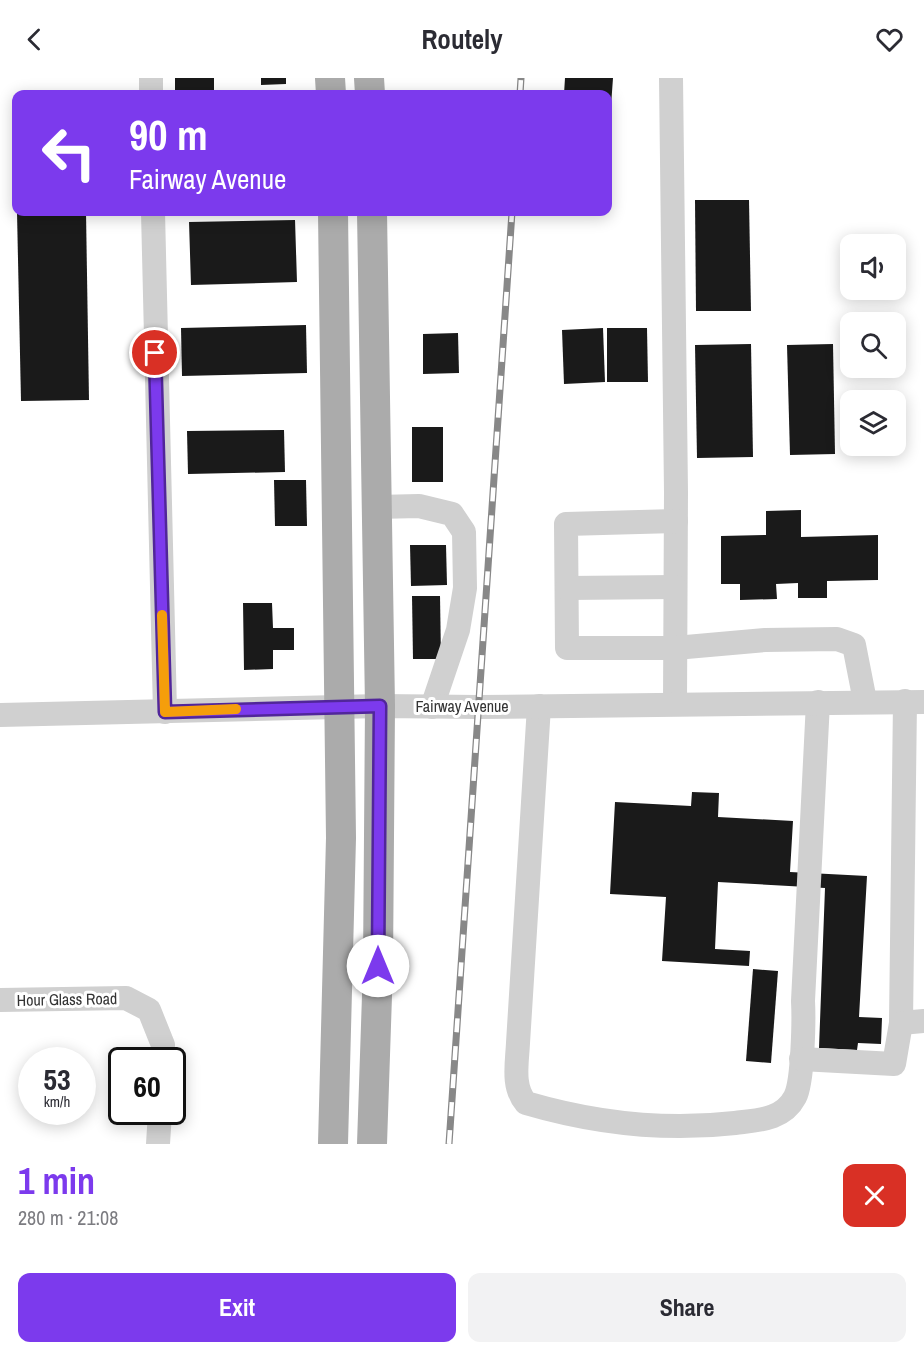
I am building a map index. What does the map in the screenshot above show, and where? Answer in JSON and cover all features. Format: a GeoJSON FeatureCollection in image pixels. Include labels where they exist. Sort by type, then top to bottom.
{"type":"FeatureCollection","features":[{"type":"Feature","properties":{"kind":"main road"},"geometry":{"type":"LineString","coordinates":[[333,216],[341,838],[333,1144]]}},
{"type":"Feature","properties":{"kind":"main road"},"geometry":{"type":"LineString","coordinates":[[372,216],[380,706],[378,966],[372,1144]]}},
{"type":"Feature","properties":{"kind":"street"},"geometry":{"type":"LineString","coordinates":[[671,78],[676,520],[675,704]]}},
{"type":"Feature","properties":{"kind":"street"},"geometry":{"type":"LineString","coordinates":[[153,216],[154,331],[165,712]]}},
{"type":"Feature","properties":{"kind":"street"},"geometry":{"type":"LineString","coordinates":[[376,507],[419,506],[452,514],[464,532],[465,588],[458,630],[432,707]]}},
{"type":"Feature","properties":{"kind":"street"},"geometry":{"type":"LineString","coordinates":[[676,520],[566,524],[567,648],[675,648],[765,640],[837,639],[854,645],[865,701]]}},
{"type":"Feature","properties":{"kind":"street"},"geometry":{"type":"LineString","coordinates":[[567,588],[675,587]]}},
{"type":"Feature","properties":{"kind":"street"},"geometry":{"type":"LineString","coordinates":[[801,1059],[894,1064],[912,1022],[914,701]]}},
{"type":"Feature","properties":{"kind":"street","name":"Fairway Avenue"},"geometry":{"type":"LineString","coordinates":[[0,715],[380,706],[914,701]]}},
{"type":"Feature","properties":{"kind":"street"},"geometry":{"type":"LineString","coordinates":[[538,706],[516,1082],[520,1096],[526,1103],[541,1108],[590,1118],[645,1125],[691,1126],[769,1119],[784,1110],[796,1096],[801,1059],[818,702]]}},
{"type":"Feature","properties":{"kind":"street","name":"Hour Glass Road"},"geometry":{"type":"LineString","coordinates":[[0,1000],[126,998],[149,1010],[163,1047]]}},
{"type":"Feature","properties":{"kind":"street"},"geometry":{"type":"LineString","coordinates":[[158,1144],[159,1125]]}},
{"type":"Feature","properties":{"kind":"building"},"geometry":{"type":"Polygon","coordinates":[[[175,78],[214,78],[214,90],[175,90],[175,78]]]}},
{"type":"Feature","properties":{"kind":"building"},"geometry":{"type":"Polygon","coordinates":[[[261,78],[286,78],[286,84],[261,85],[261,78]]]}},
{"type":"Feature","properties":{"kind":"building"},"geometry":{"type":"Polygon","coordinates":[[[565,78],[613,78],[612,92],[612,90],[564,90],[565,78]]]}},
{"type":"Feature","properties":{"kind":"building"},"geometry":{"type":"Polygon","coordinates":[[[695,200],[749,200],[751,311],[696,311],[695,200]]]}},
{"type":"Feature","properties":{"kind":"building"},"geometry":{"type":"Polygon","coordinates":[[[17,216],[86,216],[89,400],[21,401],[17,216]]]}},
{"type":"Feature","properties":{"kind":"building"},"geometry":{"type":"Polygon","coordinates":[[[295,220],[297,282],[191,285],[189,222],[295,220]]]}},
{"type":"Feature","properties":{"kind":"building"},"geometry":{"type":"Polygon","coordinates":[[[306,325],[307,373],[182,376],[181,328],[306,325]]]}},
{"type":"Feature","properties":{"kind":"building"},"geometry":{"type":"Polygon","coordinates":[[[603,328],[605,382],[564,384],[562,330],[603,328]]]}},
{"type":"Feature","properties":{"kind":"building"},"geometry":{"type":"Polygon","coordinates":[[[607,328],[647,328],[648,382],[607,382],[607,328]]]}},
{"type":"Feature","properties":{"kind":"building"},"geometry":{"type":"Polygon","coordinates":[[[458,333],[459,373],[423,374],[423,334],[458,333]]]}},
{"type":"Feature","properties":{"kind":"building"},"geometry":{"type":"Polygon","coordinates":[[[751,344],[753,457],[697,458],[695,345],[751,344]]]}},
{"type":"Feature","properties":{"kind":"building"},"geometry":{"type":"Polygon","coordinates":[[[833,344],[835,454],[790,455],[787,345],[833,344]]]}},
{"type":"Feature","properties":{"kind":"building"},"geometry":{"type":"Polygon","coordinates":[[[412,427],[443,427],[443,482],[412,482],[412,427]]]}},
{"type":"Feature","properties":{"kind":"building"},"geometry":{"type":"Polygon","coordinates":[[[284,430],[285,472],[188,474],[187,431],[284,430]]]}},
{"type":"Feature","properties":{"kind":"building"},"geometry":{"type":"Polygon","coordinates":[[[274,480],[306,480],[307,526],[275,526],[274,480]]]}},
{"type":"Feature","properties":{"kind":"building"},"geometry":{"type":"Polygon","coordinates":[[[801,510],[801,537],[878,535],[878,580],[827,581],[827,598],[798,598],[798,583],[776,584],[777,599],[740,600],[740,584],[721,584],[721,536],[766,535],[766,511],[801,510]]]}},
{"type":"Feature","properties":{"kind":"building"},"geometry":{"type":"Polygon","coordinates":[[[410,545],[446,545],[447,585],[411,586],[410,545]]]}},
{"type":"Feature","properties":{"kind":"building"},"geometry":{"type":"Polygon","coordinates":[[[412,596],[440,596],[441,659],[413,659],[412,596]]]}},
{"type":"Feature","properties":{"kind":"building"},"geometry":{"type":"Polygon","coordinates":[[[243,603],[272,603],[273,628],[294,628],[294,650],[273,650],[273,669],[244,670],[243,603]]]}},
{"type":"Feature","properties":{"kind":"building"},"geometry":{"type":"Polygon","coordinates":[[[692,792],[719,793],[718,817],[793,821],[790,872],[867,876],[859,1017],[882,1018],[881,1044],[858,1043],[857,1050],[819,1048],[825,888],[718,882],[715,949],[750,951],[749,966],[662,961],[666,897],[610,894],[615,802],[691,806],[692,792]]]}},
{"type":"Feature","properties":{"kind":"building"},"geometry":{"type":"Polygon","coordinates":[[[753,969],[778,971],[771,1063],[746,1061],[753,969]]]}},
{"type":"Feature","properties":{"kind":"railway"},"geometry":{"type":"LineString","coordinates":[[520,90],[521,78]]}},
{"type":"Feature","properties":{"kind":"railway"},"geometry":{"type":"LineString","coordinates":[[449,1144],[512,216]]}},
{"type":"Feature","properties":{"kind":"slow traffic"},"geometry":{"type":"LineString","coordinates":[[162,615],[165,712],[236,709]]}},
{"type":"Feature","properties":{"kind":"route"},"geometry":{"type":"LineString","coordinates":[[155,353],[165,712],[380,706],[378,966]]}}]}
